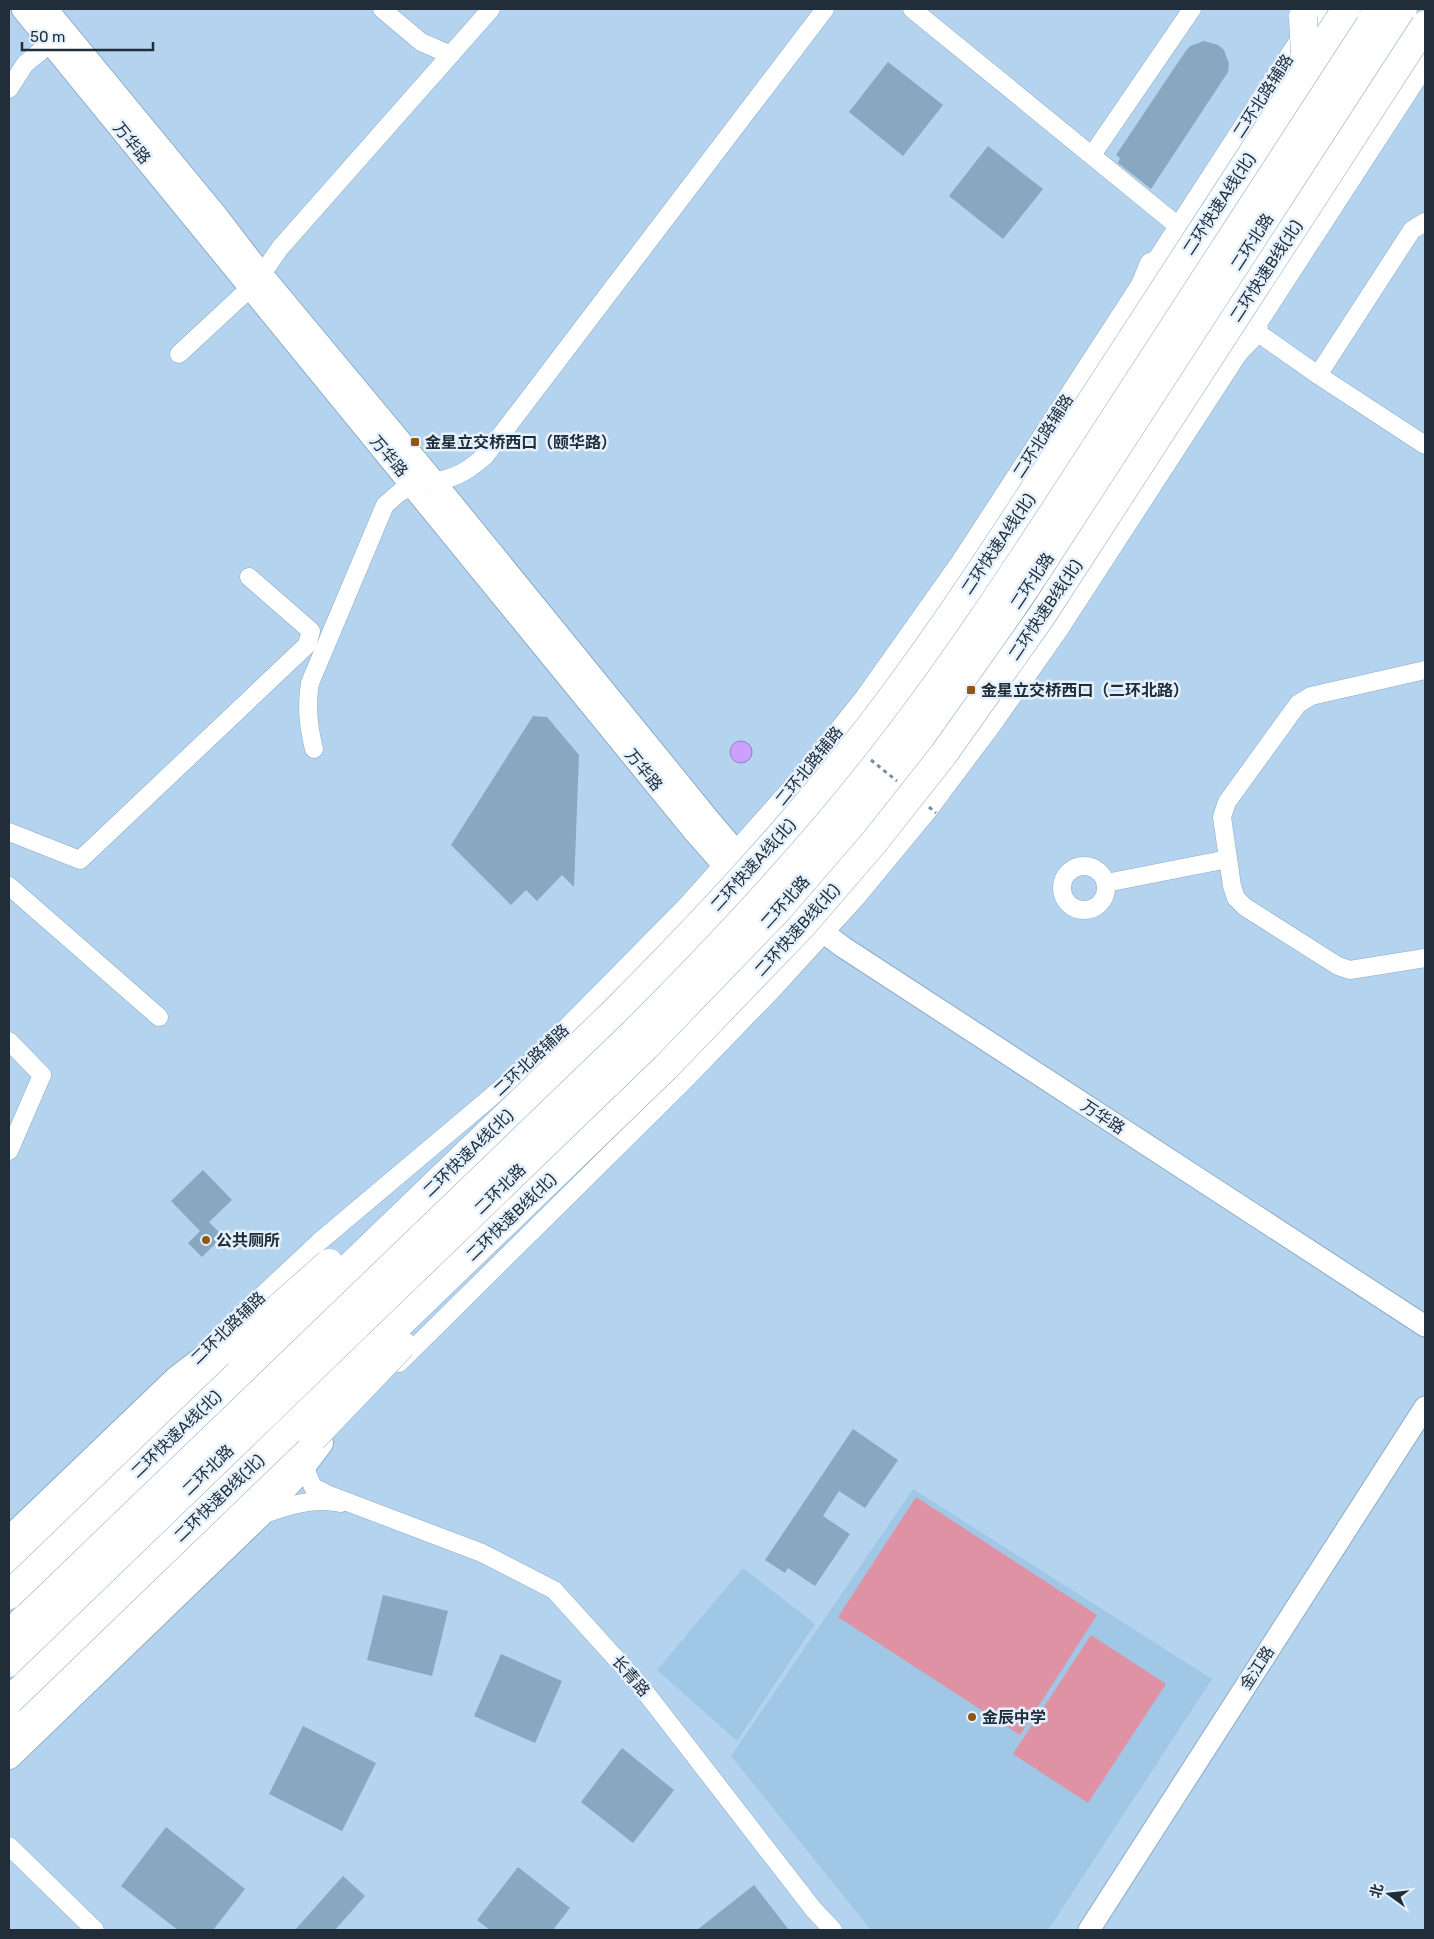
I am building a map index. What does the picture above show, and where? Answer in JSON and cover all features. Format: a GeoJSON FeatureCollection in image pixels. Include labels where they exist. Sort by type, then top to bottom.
{"type":"FeatureCollection","features":[{"type":"Feature","properties":{"kind":"main road","name":"二环快速A线(北)"},"geometry":{"type":"LineString","coordinates":[[9,1596],[627,999],[745,876],[817,792],[882,710],[946,622],[1012,524],[1346,9]]}},
{"type":"Feature","properties":{"kind":"main road","name":"二环北路"},"geometry":{"type":"LineString","coordinates":[[1303,145],[1378,9]]}},
{"type":"Feature","properties":{"kind":"main road","name":"二环北路"},"geometry":{"type":"LineString","coordinates":[[9,1634],[397,1274],[528,1148],[682,1012],[772,897],[877,796],[953,695],[1023,594],[1118,430],[1303,145],[1403,9]]}},
{"type":"Feature","properties":{"kind":"main road"},"geometry":{"type":"LineString","coordinates":[[1303,145],[1303,98],[1308,12]]}},
{"type":"Feature","properties":{"kind":"main road","name":"二环快速B线(北)"},"geometry":{"type":"LineString","coordinates":[[9,1701],[666,1067],[783,946],[875,841],[943,755],[1008,666],[1075,566],[1425,25]]}},
{"type":"Feature","properties":{"kind":"main road"},"geometry":{"type":"LineString","coordinates":[[1303,145],[1418,69]]}},
{"type":"Feature","properties":{"kind":"main road"},"geometry":{"type":"LineString","coordinates":[[1118,430],[1120,402],[1127,379],[1139,306],[1152,266]]}},
{"type":"Feature","properties":{"kind":"main road"},"geometry":{"type":"LineString","coordinates":[[1118,430],[1150,411],[1222,360],[1254,330]]}},
{"type":"Feature","properties":{"kind":"main road"},"geometry":{"type":"LineString","coordinates":[[9,1565],[248,1334],[360,1237],[502,1120]]}},
{"type":"Feature","properties":{"kind":"main road"},"geometry":{"type":"LineString","coordinates":[[9,1539],[153,1400],[177,1378],[223,1342],[270,1310],[417,1222],[468,1186],[528,1148]]}},
{"type":"Feature","properties":{"kind":"main road"},"geometry":{"type":"LineString","coordinates":[[9,1757],[259,1516],[312,1454],[446,1258],[487,1207],[528,1148]]}},
{"type":"Feature","properties":{"kind":"main road"},"geometry":{"type":"LineString","coordinates":[[9,1731],[338,1414],[430,1315],[554,1175]]}},
{"type":"Feature","properties":{"kind":"main road","name":"二环北路"},"geometry":{"type":"LineString","coordinates":[[9,1663],[397,1274]]}},
{"type":"Feature","properties":{"kind":"street","name":"万华路"},"geometry":{"type":"LineString","coordinates":[[22,9],[256,281],[436,482],[730,859]]}},
{"type":"Feature","properties":{"kind":"street","name":"万华路"},"geometry":{"type":"LineString","coordinates":[[47,9],[208,205],[256,281],[413,486],[730,859],[772,897],[824,934],[1425,1326]]}},
{"type":"Feature","properties":{"kind":"street"},"geometry":{"type":"LineString","coordinates":[[382,9],[421,42],[451,54]]}},
{"type":"Feature","properties":{"kind":"street"},"geometry":{"type":"LineString","coordinates":[[179,354],[256,281],[280,248],[491,9]]}},
{"type":"Feature","properties":{"kind":"street"},"geometry":{"type":"LineString","coordinates":[[314,749],[309,730],[307,704],[310,682],[385,505],[400,492],[413,486],[454,478],[469,470],[484,456],[825,9]]}},
{"type":"Feature","properties":{"kind":"street"},"geometry":{"type":"LineString","coordinates":[[912,9],[1178,226]]}},
{"type":"Feature","properties":{"kind":"street"},"geometry":{"type":"LineString","coordinates":[[1092,155],[1192,9]]}},
{"type":"Feature","properties":{"kind":"street","name":"二环北路辅路"},"geometry":{"type":"LineString","coordinates":[[153,1400],[311,1248],[484,1104],[526,1066],[618,976],[730,859],[833,738],[912,632],[989,519],[1178,226],[1308,12]]}},
{"type":"Feature","properties":{"kind":"street"},"geometry":{"type":"LineString","coordinates":[[9,89],[25,64],[50,43]]}},
{"type":"Feature","properties":{"kind":"street"},"geometry":{"type":"LineString","coordinates":[[361,1507],[313,1486],[306,1471],[312,1454],[409,1352],[731,1033],[856,898],[927,812],[993,724],[1093,578],[1254,330],[1418,69]]}},
{"type":"Feature","properties":{"kind":"street"},"geometry":{"type":"LineString","coordinates":[[1318,375],[1412,230],[1425,222]]}},
{"type":"Feature","properties":{"kind":"street"},"geometry":{"type":"LineString","coordinates":[[1254,330],[1318,375],[1425,445]]}},
{"type":"Feature","properties":{"kind":"street"},"geometry":{"type":"LineString","coordinates":[[9,832],[80,860],[307,645],[311,631],[249,577]]}},
{"type":"Feature","properties":{"kind":"street"},"geometry":{"type":"LineString","coordinates":[[1425,670],[1311,696],[1298,704],[1227,802],[1222,816],[1232,886],[1236,898],[1245,906],[1338,966],[1350,970],[1425,958]]}},
{"type":"Feature","properties":{"kind":"street"},"geometry":{"type":"LineString","coordinates":[[1106,883],[1228,859]]}},
{"type":"Feature","properties":{"kind":"street"},"geometry":{"type":"LineString","coordinates":[[9,886],[159,1017]]}},
{"type":"Feature","properties":{"kind":"street"},"geometry":{"type":"LineString","coordinates":[[9,1041],[42,1075],[9,1151]]}},
{"type":"Feature","properties":{"kind":"street","name":"金江路"},"geometry":{"type":"LineString","coordinates":[[1089,1930],[1425,1407]]}},
{"type":"Feature","properties":{"kind":"street"},"geometry":{"type":"LineString","coordinates":[[259,1516],[291,1504],[334,1501],[361,1507]]}},
{"type":"Feature","properties":{"kind":"street","name":"长青路"},"geometry":{"type":"LineString","coordinates":[[361,1507],[482,1553],[554,1590],[639,1684],[814,1910],[832,1930]]}},
{"type":"Feature","properties":{"kind":"street"},"geometry":{"type":"LineString","coordinates":[[9,1846],[95,1930]]}},
{"type":"Feature","properties":{"kind":"path"},"geometry":{"type":"LineString","coordinates":[[870,760],[899,783]]}},
{"type":"Feature","properties":{"kind":"path"},"geometry":{"type":"LineString","coordinates":[[921,801],[936,813]]}},
{"type":"Feature","properties":{"kind":"shaded area"},"geometry":{"type":"Polygon","coordinates":[[[741,741],[749,744],[752,752],[749,760],[741,763],[733,760],[730,752],[733,744],[741,741]]]}},
{"type":"Feature","properties":{"kind":"shaded area","name":"金辰中学"},"geometry":{"type":"Polygon","coordinates":[[[913,1489],[1212,1679],[1048,1930],[871,1930],[731,1756],[913,1489]]]}},
{"type":"Feature","properties":{"kind":"shaded area"},"geometry":{"type":"Polygon","coordinates":[[[916,1497],[1097,1615],[1020,1735],[838,1617],[916,1497]]]}},
{"type":"Feature","properties":{"kind":"shaded area"},"geometry":{"type":"Polygon","coordinates":[[[743,1568],[815,1624],[737,1741],[657,1670],[743,1568]]]}},
{"type":"Feature","properties":{"kind":"shaded area"},"geometry":{"type":"Polygon","coordinates":[[[1091,1635],[1166,1684],[1088,1803],[1013,1754],[1091,1635]]]}},
{"type":"Feature","properties":{"kind":"building"},"geometry":{"type":"Polygon","coordinates":[[[1204,41],[1218,45],[1224,50],[1229,64],[1228,72],[1151,189],[1118,163],[1120,158],[1116,155],[1185,52],[1190,46],[1204,41]]]}},
{"type":"Feature","properties":{"kind":"building"},"geometry":{"type":"Polygon","coordinates":[[[888,62],[943,105],[903,156],[849,112],[888,62]]]}},
{"type":"Feature","properties":{"kind":"building"},"geometry":{"type":"Polygon","coordinates":[[[988,146],[1043,189],[1003,239],[949,196],[988,146]]]}},
{"type":"Feature","properties":{"kind":"building"},"geometry":{"type":"Polygon","coordinates":[[[533,716],[547,717],[579,755],[574,887],[562,875],[537,901],[526,890],[511,905],[451,845],[533,716]]]}},
{"type":"Feature","properties":{"kind":"building"},"geometry":{"type":"Polygon","coordinates":[[[203,1170],[232,1200],[209,1222],[223,1236],[202,1257],[188,1243],[200,1231],[171,1201],[203,1170]]]}},
{"type":"Feature","properties":{"kind":"building"},"geometry":{"type":"Polygon","coordinates":[[[853,1429],[898,1460],[865,1508],[839,1491],[823,1516],[850,1534],[815,1586],[788,1568],[785,1573],[765,1560],[853,1429]]]}},
{"type":"Feature","properties":{"kind":"building"},"geometry":{"type":"Polygon","coordinates":[[[383,1595],[448,1611],[432,1676],[367,1660],[383,1595]]]}},
{"type":"Feature","properties":{"kind":"building"},"geometry":{"type":"Polygon","coordinates":[[[501,1654],[562,1681],[535,1743],[474,1716],[501,1654]]]}},
{"type":"Feature","properties":{"kind":"building"},"geometry":{"type":"Polygon","coordinates":[[[303,1726],[376,1763],[342,1831],[269,1794],[303,1726]]]}},
{"type":"Feature","properties":{"kind":"building"},"geometry":{"type":"Polygon","coordinates":[[[622,1748],[674,1790],[633,1843],[581,1802],[622,1748]]]}},
{"type":"Feature","properties":{"kind":"building"},"geometry":{"type":"Polygon","coordinates":[[[166,1827],[245,1889],[213,1930],[178,1930],[121,1886],[166,1827]]]}},
{"type":"Feature","properties":{"kind":"building"},"geometry":{"type":"Polygon","coordinates":[[[518,1867],[570,1908],[553,1930],[490,1930],[477,1920],[518,1867]]]}},
{"type":"Feature","properties":{"kind":"building"},"geometry":{"type":"Polygon","coordinates":[[[343,1876],[365,1896],[335,1930],[295,1930],[343,1876]]]}},
{"type":"Feature","properties":{"kind":"building"},"geometry":{"type":"Polygon","coordinates":[[[754,1885],[789,1930],[697,1930],[754,1885]]]}},
{"type":"Feature","properties":{"kind":"place","name":"金星立交桥西口（颐华路）"},"geometry":{"type":"Point","coordinates":[415,442]}},
{"type":"Feature","properties":{"kind":"place","name":"金星立交桥西口（二环北路）"},"geometry":{"type":"Point","coordinates":[971,690]}},
{"type":"Feature","properties":{"kind":"place","name":"公共厕所"},"geometry":{"type":"Point","coordinates":[206,1240]}},
{"type":"Feature","properties":{"kind":"place","name":"金辰中学"},"geometry":{"type":"Point","coordinates":[972,1717]}}]}
